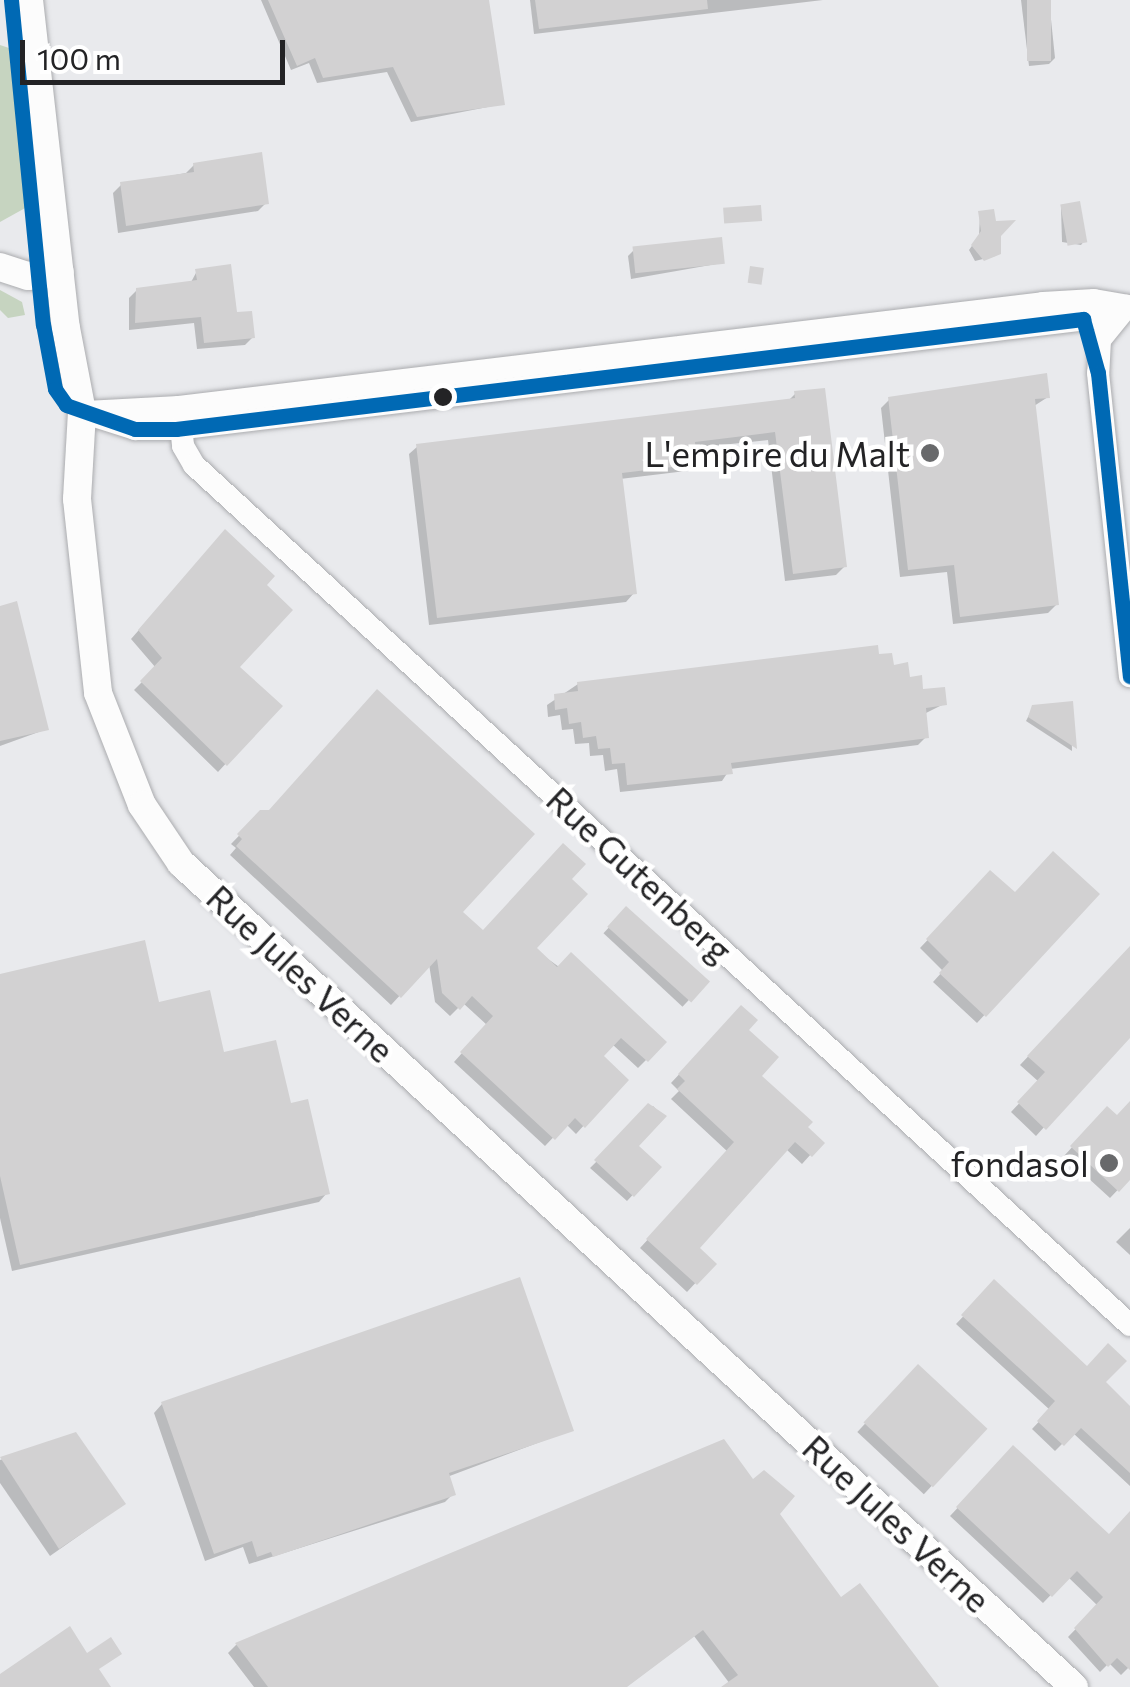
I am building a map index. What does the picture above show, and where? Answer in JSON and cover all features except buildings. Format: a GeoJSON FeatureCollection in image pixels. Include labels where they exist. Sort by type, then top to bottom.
{"type":"FeatureCollection","features":[{"type":"Feature","properties":{"kind":"main road","name":"Rue Jules Verne"},"geometry":{"type":"LineString","coordinates":[[30,0],[60,272],[82,412],[76,499],[98,692],[134,790],[181,862],[1074,1687]]}},
{"type":"Feature","properties":{"kind":"main road"},"geometry":{"type":"LineString","coordinates":[[0,267],[28,276],[60,272]]}},
{"type":"Feature","properties":{"kind":"street"},"geometry":{"type":"LineString","coordinates":[[82,412],[136,429],[179,418],[1043,303],[1094,300],[1128,307]]}},
{"type":"Feature","properties":{"kind":"street"},"geometry":{"type":"LineString","coordinates":[[179,418],[1083,318],[1128,307]]}},
{"type":"Feature","properties":{"kind":"street"},"geometry":{"type":"LineString","coordinates":[[1098,374],[1100,340],[1128,307]]}},
{"type":"Feature","properties":{"kind":"street"},"geometry":{"type":"LineString","coordinates":[[1083,318],[1098,374],[1130,676]]}},
{"type":"Feature","properties":{"kind":"street","name":"Rue Gutenberg"},"geometry":{"type":"LineString","coordinates":[[179,418],[183,446],[204,475],[1130,1325]]}},
{"type":"Feature","properties":{"kind":"green space"},"geometry":{"type":"Polygon","coordinates":[[[0,45],[9,48],[27,207],[0,222],[0,45]]]}},
{"type":"Feature","properties":{"kind":"green space"},"geometry":{"type":"Polygon","coordinates":[[[0,290],[22,302],[25,315],[8,318],[0,310],[0,290]]]}},
{"type":"Feature","properties":{"kind":"transit line"},"geometry":{"type":"LineString","coordinates":[[11,0],[43,324],[55,389],[66,405],[135,429],[176,429],[1083,319],[1098,373],[1130,676]]}},
{"type":"Feature","properties":{"kind":"place","name":"L'empire du Malt"},"geometry":{"type":"Point","coordinates":[930,453]}},
{"type":"Feature","properties":{"kind":"place","name":"fondasol"},"geometry":{"type":"Point","coordinates":[1109,1163]}}]}
